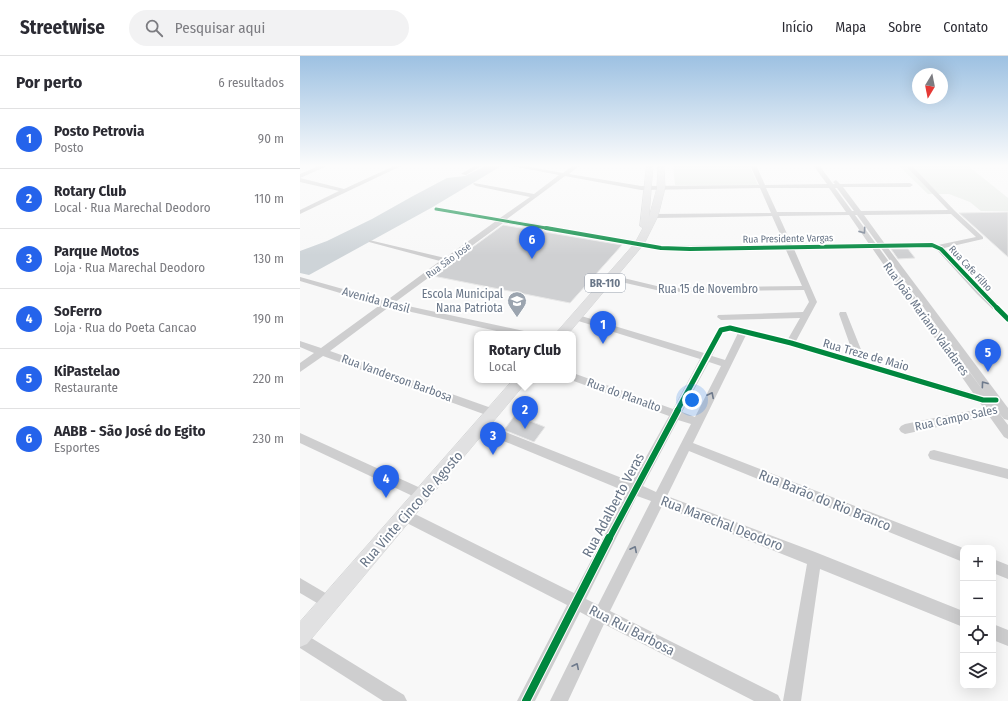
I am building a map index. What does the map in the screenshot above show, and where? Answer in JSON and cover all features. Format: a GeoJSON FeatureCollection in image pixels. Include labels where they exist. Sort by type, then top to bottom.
{"type":"FeatureCollection","features":[{"type":"Feature","properties":{"kind":"main road","name":"BR-110"},"geometry":{"type":"LineString","coordinates":[[645,230],[644,225],[648,195]]}},
{"type":"Feature","properties":{"kind":"main road","name":"BR-110"},"geometry":{"type":"LineString","coordinates":[[563,331],[639,244],[645,230],[654,216],[659,195]]}},
{"type":"Feature","properties":{"kind":"main road","name":"Rua Vinte Cinco de Agosto"},"geometry":{"type":"LineString","coordinates":[[300,638],[518,383]]}},
{"type":"Feature","properties":{"kind":"street"},"geometry":{"type":"LineString","coordinates":[[300,212],[336,195]]}},
{"type":"Feature","properties":{"kind":"street"},"geometry":{"type":"LineString","coordinates":[[532,195],[536,196]]}},
{"type":"Feature","properties":{"kind":"street"},"geometry":{"type":"LineString","coordinates":[[766,195],[813,302],[790,343]]}},
{"type":"Feature","properties":{"kind":"street","name":"Rua João Mariano Valadares"},"geometry":{"type":"LineString","coordinates":[[842,195],[855,213],[883,245],[1004,408]]}},
{"type":"Feature","properties":{"kind":"street"},"geometry":{"type":"LineString","coordinates":[[937,195],[953,212]]}},
{"type":"Feature","properties":{"kind":"street","name":"Rua São José"},"geometry":{"type":"LineString","coordinates":[[300,368],[536,196]]}},
{"type":"Feature","properties":{"kind":"street","name":"Rua Presidente Vargas"},"geometry":{"type":"LineString","coordinates":[[436,209],[661,248],[690,249],[883,245],[932,245],[938,247],[981,238],[953,212]]}},
{"type":"Feature","properties":{"kind":"street"},"geometry":{"type":"LineString","coordinates":[[654,216],[953,212]]}},
{"type":"Feature","properties":{"kind":"street","name":"Rua João Mariano Valadares"},"geometry":{"type":"LineString","coordinates":[[855,213],[873,246],[1008,434]]}},
{"type":"Feature","properties":{"kind":"street"},"geometry":{"type":"LineString","coordinates":[[371,241],[447,261]]}},
{"type":"Feature","properties":{"kind":"street","name":"Rua Cafe Filho"},"geometry":{"type":"LineString","coordinates":[[938,247],[1008,319]]}},
{"type":"Feature","properties":{"kind":"street","name":"Rua 15 de Novembro"},"geometry":{"type":"LineString","coordinates":[[611,277],[665,290],[808,288]]}},
{"type":"Feature","properties":{"kind":"street","name":"Avenida Brasil"},"geometry":{"type":"LineString","coordinates":[[300,279],[387,304],[510,331]]}},
{"type":"Feature","properties":{"kind":"street"},"geometry":{"type":"LineString","coordinates":[[843,314],[862,364]]}},
{"type":"Feature","properties":{"kind":"street"},"geometry":{"type":"LineString","coordinates":[[721,317],[806,315]]}},
{"type":"Feature","properties":{"kind":"street"},"geometry":{"type":"LineString","coordinates":[[575,317],[727,364]]}},
{"type":"Feature","properties":{"kind":"street","name":"Rua Adalberto Veras"},"geometry":{"type":"LineString","coordinates":[[526,701],[634,490],[719,332],[724,328],[730,328]]}},
{"type":"Feature","properties":{"kind":"street","name":"Rua Treze de Maio"},"geometry":{"type":"LineString","coordinates":[[730,328],[790,343],[862,364],[983,400],[1004,408]]}},
{"type":"Feature","properties":{"kind":"street"},"geometry":{"type":"LineString","coordinates":[[559,701],[697,422],[744,331]]}},
{"type":"Feature","properties":{"kind":"street","name":"Rua Vanderson Barbosa"},"geometry":{"type":"LineString","coordinates":[[300,344],[493,413]]}},
{"type":"Feature","properties":{"kind":"street","name":"Rua do Planalto"},"geometry":{"type":"LineString","coordinates":[[576,378],[697,422]]}},
{"type":"Feature","properties":{"kind":"street","name":"Rua Campo Sales"},"geometry":{"type":"LineString","coordinates":[[905,429],[1004,408]]}},
{"type":"Feature","properties":{"kind":"street","name":"Rua Marechal Deodoro"},"geometry":{"type":"LineString","coordinates":[[481,427],[634,490],[815,559],[960,619]]}},
{"type":"Feature","properties":{"kind":"street"},"geometry":{"type":"LineString","coordinates":[[300,438],[423,495]]}},
{"type":"Feature","properties":{"kind":"street","name":"Rua Barão do Rio Branco"},"geometry":{"type":"LineString","coordinates":[[686,444],[960,553]]}},
{"type":"Feature","properties":{"kind":"street"},"geometry":{"type":"LineString","coordinates":[[934,455],[1008,474]]}},
{"type":"Feature","properties":{"kind":"street","name":"Rua Rui Barbosa"},"geometry":{"type":"LineString","coordinates":[[406,516],[772,701]]}},
{"type":"Feature","properties":{"kind":"street"},"geometry":{"type":"LineString","coordinates":[[792,701],[815,559]]}},
{"type":"Feature","properties":{"kind":"street"},"geometry":{"type":"LineString","coordinates":[[996,567],[1008,572]]}},
{"type":"Feature","properties":{"kind":"street"},"geometry":{"type":"LineString","coordinates":[[300,586],[330,603]]}},
{"type":"Feature","properties":{"kind":"street"},"geometry":{"type":"LineString","coordinates":[[996,633],[1008,638]]}},
{"type":"Feature","properties":{"kind":"street"},"geometry":{"type":"LineString","coordinates":[[300,638],[398,701]]}},
{"type":"Feature","properties":{"kind":"shaded area"},"geometry":{"type":"Polygon","coordinates":[[[453,195],[309,275],[300,273],[300,251],[327,241],[372,219],[413,196],[453,195]]]}},
{"type":"Feature","properties":{"kind":"shaded area"},"geometry":{"type":"Polygon","coordinates":[[[952,195],[1004,195],[1008,198],[1008,211],[981,211],[970,202],[952,195]]]}},
{"type":"Feature","properties":{"kind":"building"},"geometry":{"type":"Polygon","coordinates":[[[1008,212],[1008,257],[959,213],[1008,212]]]}},
{"type":"Feature","properties":{"kind":"building"},"geometry":{"type":"Polygon","coordinates":[[[503,225],[622,245],[570,303],[433,276],[503,225]]]}},
{"type":"Feature","properties":{"kind":"building"},"geometry":{"type":"Polygon","coordinates":[[[891,249],[908,249],[915,258],[898,259],[891,249]]]}},
{"type":"Feature","properties":{"kind":"building"},"geometry":{"type":"Polygon","coordinates":[[[515,415],[545,427],[534,442],[504,430],[515,415]]]}},
{"type":"Feature","properties":{"kind":"cycle path"},"geometry":{"type":"LineString","coordinates":[[436,209],[661,248],[690,249],[932,245],[941,249],[980,292],[1008,319]]}},
{"type":"Feature","properties":{"kind":"cycle path"},"geometry":{"type":"LineString","coordinates":[[526,701],[634,490],[721,330],[730,328],[791,343],[983,400],[996,400]]}},
{"type":"Feature","properties":{"kind":"place","name":"AABB - São José do Egito"},"geometry":{"type":"Point","coordinates":[532,259]}},
{"type":"Feature","properties":{"kind":"place","name":"Escola Municipal Nana Patriota"},"geometry":{"type":"Point","coordinates":[517,318]}},
{"type":"Feature","properties":{"kind":"place","name":"Posto Petrovia"},"geometry":{"type":"Point","coordinates":[603,344]}},
{"type":"Feature","properties":{"kind":"place","name":"KiPastelao"},"geometry":{"type":"Point","coordinates":[988,372]}},
{"type":"Feature","properties":{"kind":"place","name":"Rotary Club"},"geometry":{"type":"Point","coordinates":[525,429]}},
{"type":"Feature","properties":{"kind":"place","name":"Parque Motos"},"geometry":{"type":"Point","coordinates":[493,455]}},
{"type":"Feature","properties":{"kind":"place","name":"SoFerro"},"geometry":{"type":"Point","coordinates":[386,498]}}]}
